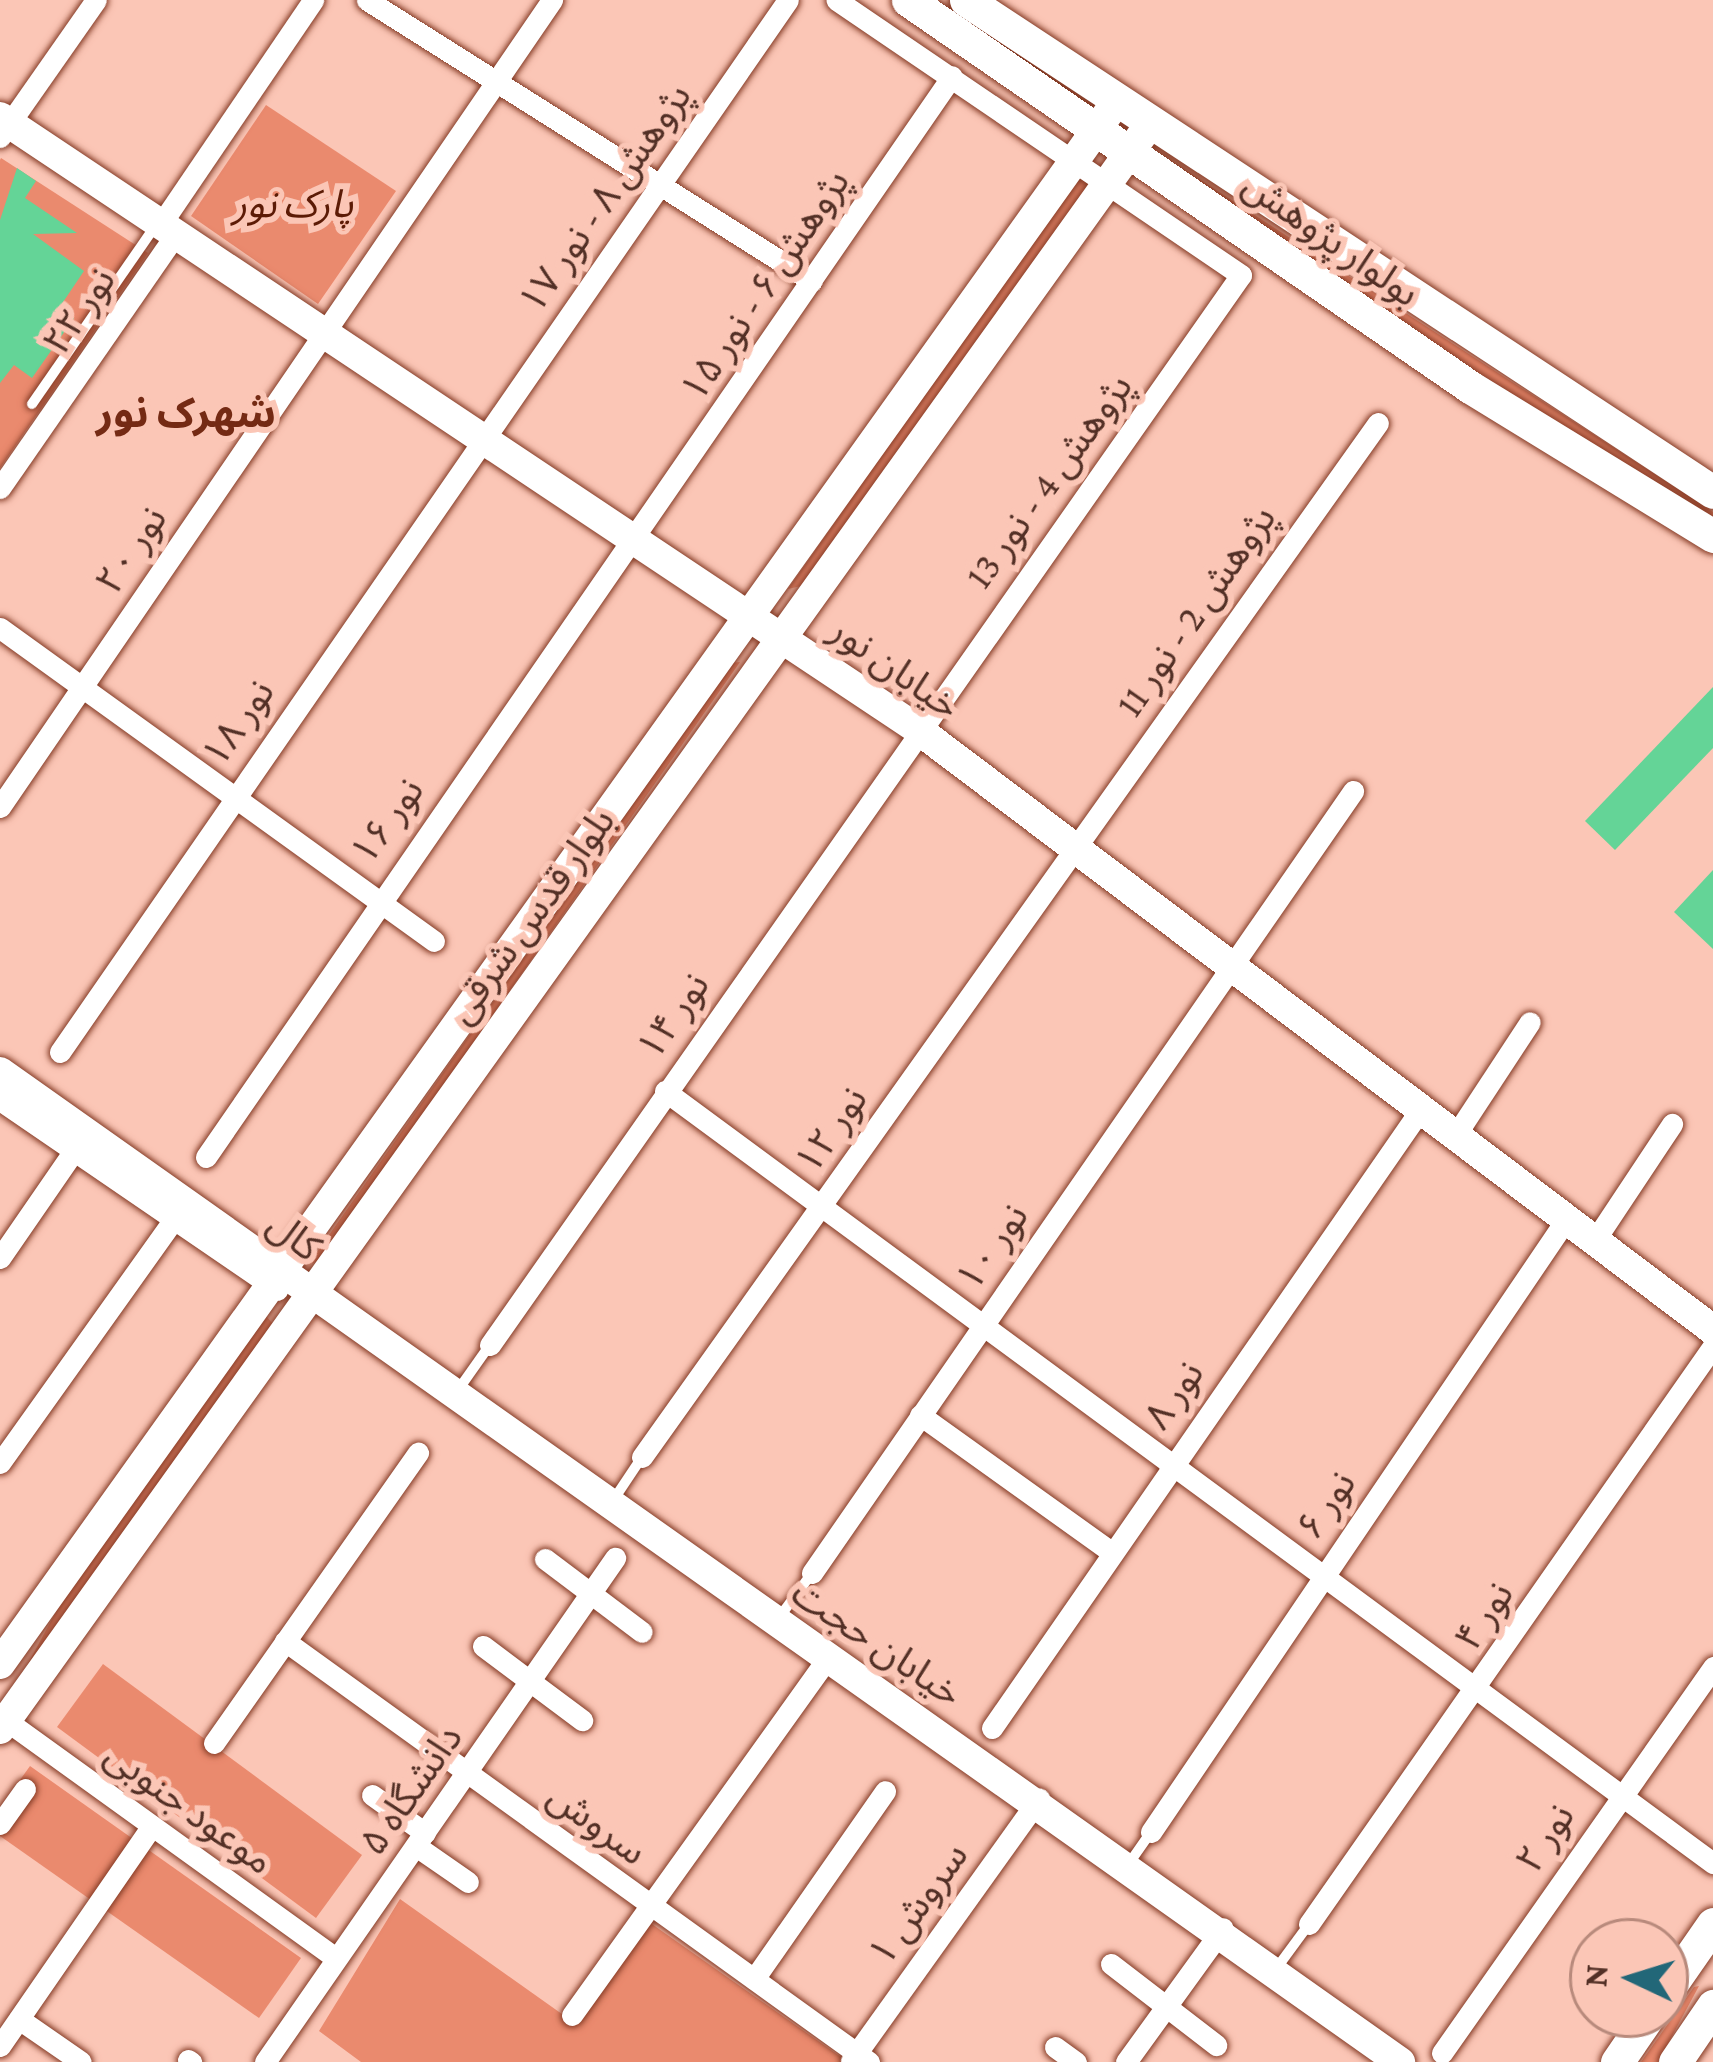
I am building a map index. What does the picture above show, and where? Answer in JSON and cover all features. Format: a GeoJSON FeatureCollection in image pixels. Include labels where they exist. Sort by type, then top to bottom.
{"type":"FeatureCollection","features":[{"type":"Feature","properties":{"kind":"main road","name":"بولوار پژوهش"},"geometry":{"type":"LineString","coordinates":[[908,0],[1087,144],[1131,153],[1470,387],[1713,536]]}},
{"type":"Feature","properties":{"kind":"main road","name":"بولوار پژوهش"},"geometry":{"type":"LineString","coordinates":[[966,0],[1713,492]]}},
{"type":"Feature","properties":{"kind":"main road","name":"بلوار قدس شرقی"},"geometry":{"type":"LineString","coordinates":[[0,1664],[1117,101]]}},
{"type":"Feature","properties":{"kind":"main road","name":"بلوار قدس شرقی"},"geometry":{"type":"LineString","coordinates":[[2,1722],[1150,124]]}},
{"type":"Feature","properties":{"kind":"main road","name":"خیابان نور"},"geometry":{"type":"LineString","coordinates":[[3,126],[638,536],[916,728],[1076,844],[1593,1243],[1713,1330]]}},
{"type":"Feature","properties":{"kind":"main road","name":"کال"},"geometry":{"type":"LineString","coordinates":[[0,1072],[273,1281],[308,1293]]}},
{"type":"Feature","properties":{"kind":"main road","name":"خیابان حجت"},"geometry":{"type":"LineString","coordinates":[[308,1293],[827,1659],[1130,1862],[1400,2062]]}},
{"type":"Feature","properties":{"kind":"main road"},"geometry":{"type":"LineString","coordinates":[[1701,1966],[1713,1924]]}},
{"type":"Feature","properties":{"kind":"main road"},"geometry":{"type":"LineString","coordinates":[[1675,2062],[1713,2006]]}},
{"type":"Feature","properties":{"kind":"street"},"geometry":{"type":"LineString","coordinates":[[3,126],[96,0]]}},
{"type":"Feature","properties":{"kind":"street","name":"نور ۲۲"},"geometry":{"type":"LineString","coordinates":[[0,488],[313,0]]}},
{"type":"Feature","properties":{"kind":"street"},"geometry":{"type":"LineString","coordinates":[[367,0],[812,281]]}},
{"type":"Feature","properties":{"kind":"street","name":"نور ۲۰"},"geometry":{"type":"LineString","coordinates":[[0,807],[552,0]]}},
{"type":"Feature","properties":{"kind":"street","name":"پژوهش ۸ - نور ۱۷"},"geometry":{"type":"LineString","coordinates":[[481,438],[788,0]]}},
{"type":"Feature","properties":{"kind":"street"},"geometry":{"type":"LineString","coordinates":[[837,0],[952,76],[1087,144],[1110,181]]}},
{"type":"Feature","properties":{"kind":"street","name":"پژوهش ۶ - نور ۱۵"},"geometry":{"type":"LineString","coordinates":[[638,536],[952,76]]}},
{"type":"Feature","properties":{"kind":"street","name":"پژوهش 4 - نور 13"},"geometry":{"type":"LineString","coordinates":[[916,728],[1241,275],[1110,181]]}},
{"type":"Feature","properties":{"kind":"street","name":"پژوهش 2 - نور 11"},"geometry":{"type":"LineString","coordinates":[[1076,844],[1378,423]]}},
{"type":"Feature","properties":{"kind":"street","name":"نور ۱۸"},"geometry":{"type":"LineString","coordinates":[[60,1052],[230,796],[481,438]]}},
{"type":"Feature","properties":{"kind":"street","name":"نور ۱۶"},"geometry":{"type":"LineString","coordinates":[[206,1157],[374,900],[638,536]]}},
{"type":"Feature","properties":{"kind":"street"},"geometry":{"type":"LineString","coordinates":[[0,628],[434,941]]}},
{"type":"Feature","properties":{"kind":"street","name":"نور ۱۴"},"geometry":{"type":"LineString","coordinates":[[490,1345],[916,728]]}},
{"type":"Feature","properties":{"kind":"street","name":"نور ۱۰"},"geometry":{"type":"LineString","coordinates":[[812,1573],[1353,791]]}},
{"type":"Feature","properties":{"kind":"street","name":"نور ۱۲"},"geometry":{"type":"LineString","coordinates":[[642,1457],[1076,844]]}},
{"type":"Feature","properties":{"kind":"street"},"geometry":{"type":"LineString","coordinates":[[1455,1136],[1530,1022]]}},
{"type":"Feature","properties":{"kind":"street"},"geometry":{"type":"LineString","coordinates":[[665,1090],[1174,1457],[1616,1798],[1713,1863]]}},
{"type":"Feature","properties":{"kind":"street","name":"کال"},"geometry":{"type":"LineString","coordinates":[[0,1100],[172,1222],[273,1281]]}},
{"type":"Feature","properties":{"kind":"street","name":"نور ۸"},"geometry":{"type":"LineString","coordinates":[[992,1728],[1174,1457],[1421,1109]]}},
{"type":"Feature","properties":{"kind":"street"},"geometry":{"type":"LineString","coordinates":[[1593,1243],[1672,1124]]}},
{"type":"Feature","properties":{"kind":"street"},"geometry":{"type":"LineString","coordinates":[[0,1258],[73,1152]]}},
{"type":"Feature","properties":{"kind":"street","name":"نور ۶"},"geometry":{"type":"LineString","coordinates":[[1150,1832],[1565,1221]]}},
{"type":"Feature","properties":{"kind":"street"},"geometry":{"type":"LineString","coordinates":[[2,1456],[172,1222]]}},
{"type":"Feature","properties":{"kind":"street","name":"نور ۴"},"geometry":{"type":"LineString","coordinates":[[1309,1924],[1713,1346]]}},
{"type":"Feature","properties":{"kind":"street"},"geometry":{"type":"LineString","coordinates":[[920,1415],[1110,1551]]}},
{"type":"Feature","properties":{"kind":"street"},"geometry":{"type":"LineString","coordinates":[[214,1743],[418,1454]]}},
{"type":"Feature","properties":{"kind":"street","name":"دانشگاه ۵"},"geometry":{"type":"LineString","coordinates":[[265,2062],[616,1558]]}},
{"type":"Feature","properties":{"kind":"street"},"geometry":{"type":"LineString","coordinates":[[545,1559],[642,1632]]}},
{"type":"Feature","properties":{"kind":"street","name":"سروش"},"geometry":{"type":"LineString","coordinates":[[284,1642],[858,2059]]}},
{"type":"Feature","properties":{"kind":"street"},"geometry":{"type":"LineString","coordinates":[[483,1646],[582,1720]]}},
{"type":"Feature","properties":{"kind":"street"},"geometry":{"type":"LineString","coordinates":[[572,2015],[647,1904],[827,1659]]}},
{"type":"Feature","properties":{"kind":"street","name":"نور ۲"},"geometry":{"type":"LineString","coordinates":[[1442,2053],[1616,1798],[1713,1667]]}},
{"type":"Feature","properties":{"kind":"street","name":"موعود جنوبی"},"geometry":{"type":"LineString","coordinates":[[2,1722],[335,1958]]}},
{"type":"Feature","properties":{"kind":"street"},"geometry":{"type":"LineString","coordinates":[[0,1824],[25,1790]]}},
{"type":"Feature","properties":{"kind":"street"},"geometry":{"type":"LineString","coordinates":[[754,1979],[885,1791]]}},
{"type":"Feature","properties":{"kind":"street"},"geometry":{"type":"LineString","coordinates":[[372,1795],[468,1882]]}},
{"type":"Feature","properties":{"kind":"street","name":"سروش ۱"},"geometry":{"type":"LineString","coordinates":[[858,2059],[1039,1798]]}},
{"type":"Feature","properties":{"kind":"street"},"geometry":{"type":"LineString","coordinates":[[0,2046],[152,1826]]}},
{"type":"Feature","properties":{"kind":"street"},"geometry":{"type":"LineString","coordinates":[[1126,2062],[1223,1928]]}},
{"type":"Feature","properties":{"kind":"street"},"geometry":{"type":"LineString","coordinates":[[1111,1964],[1216,2045]]}},
{"type":"Feature","properties":{"kind":"street"},"geometry":{"type":"LineString","coordinates":[[19,2020],[81,2062]]}},
{"type":"Feature","properties":{"kind":"street"},"geometry":{"type":"LineString","coordinates":[[1055,2047],[1076,2062]]}},
{"type":"Feature","properties":{"kind":"lane"},"geometry":{"type":"LineString","coordinates":[[32,404],[165,227]]}},
{"type":"Feature","properties":{"kind":"lane"},"geometry":{"type":"LineString","coordinates":[[453,1397],[490,1345]]}},
{"type":"Feature","properties":{"kind":"lane"},"geometry":{"type":"LineString","coordinates":[[610,1506],[642,1457]]}},
{"type":"Feature","properties":{"kind":"lane"},"geometry":{"type":"LineString","coordinates":[[776,1622],[812,1573]]}},
{"type":"Feature","properties":{"kind":"lane"},"geometry":{"type":"LineString","coordinates":[[975,1756],[992,1728]]}},
{"type":"Feature","properties":{"kind":"lane"},"geometry":{"type":"LineString","coordinates":[[1130,1862],[1150,1832]]}},
{"type":"Feature","properties":{"kind":"lane"},"geometry":{"type":"LineString","coordinates":[[1276,1969],[1309,1924]]}},
{"type":"Feature","properties":{"kind":"green space","name":"پارک نور"},"geometry":{"type":"Polygon","coordinates":[[[266,105],[396,191],[318,304],[191,216],[266,105]]]}},
{"type":"Feature","properties":{"kind":"green space"},"geometry":{"type":"Polygon","coordinates":[[[1151,148],[1713,512],[1713,522],[1533,413],[1151,148]]]}},
{"type":"Feature","properties":{"kind":"green space"},"geometry":{"type":"Polygon","coordinates":[[[0,160],[148,253],[0,468],[0,160]]]}},
{"type":"Feature","properties":{"kind":"green space"},"geometry":{"type":"Polygon","coordinates":[[[1083,169],[1095,177],[801,586],[788,589],[1083,169]]]}},
{"type":"Feature","properties":{"kind":"green space"},"geometry":{"type":"Polygon","coordinates":[[[740,662],[321,1260],[308,1265],[731,663],[740,662]]]}},
{"type":"Feature","properties":{"kind":"green space"},"geometry":{"type":"Polygon","coordinates":[[[266,1316],[274,1325],[16,1686],[65,1595],[266,1316]]]}},
{"type":"Feature","properties":{"kind":"green space"},"geometry":{"type":"Polygon","coordinates":[[[103,1664],[362,1855],[316,1918],[57,1727],[103,1664]]]}},
{"type":"Feature","properties":{"kind":"green space"},"geometry":{"type":"Polygon","coordinates":[[[30,1766],[301,1958],[259,2018],[0,1836],[0,1808],[30,1766]]]}},
{"type":"Feature","properties":{"kind":"green space"},"geometry":{"type":"Polygon","coordinates":[[[400,1899],[576,2024],[649,1922],[848,2062],[361,2062],[319,2031],[400,1899]]]}},
{"type":"Feature","properties":{"kind":"green space"},"geometry":{"type":"Polygon","coordinates":[[[1658,2038],[1671,2038],[1658,2062],[1641,2062],[1658,2038]]]}},
{"type":"Feature","properties":{"kind":"building"},"geometry":{"type":"Polygon","coordinates":[[[17,168],[36,181],[25,198],[77,233],[33,234],[84,271],[59,308],[74,318],[32,378],[14,365],[0,383],[0,220],[17,168]]]}},
{"type":"Feature","properties":{"kind":"building"},"geometry":{"type":"Polygon","coordinates":[[[1713,687],[1713,748],[1615,850],[1585,821],[1713,687]]]}},
{"type":"Feature","properties":{"kind":"building"},"geometry":{"type":"Polygon","coordinates":[[[1713,870],[1713,949],[1674,912],[1713,870]]]}},
{"type":"Feature","properties":{"kind":"district","name":"شهرک نور"},"geometry":{"type":"Point","coordinates":[186,413]}}]}
